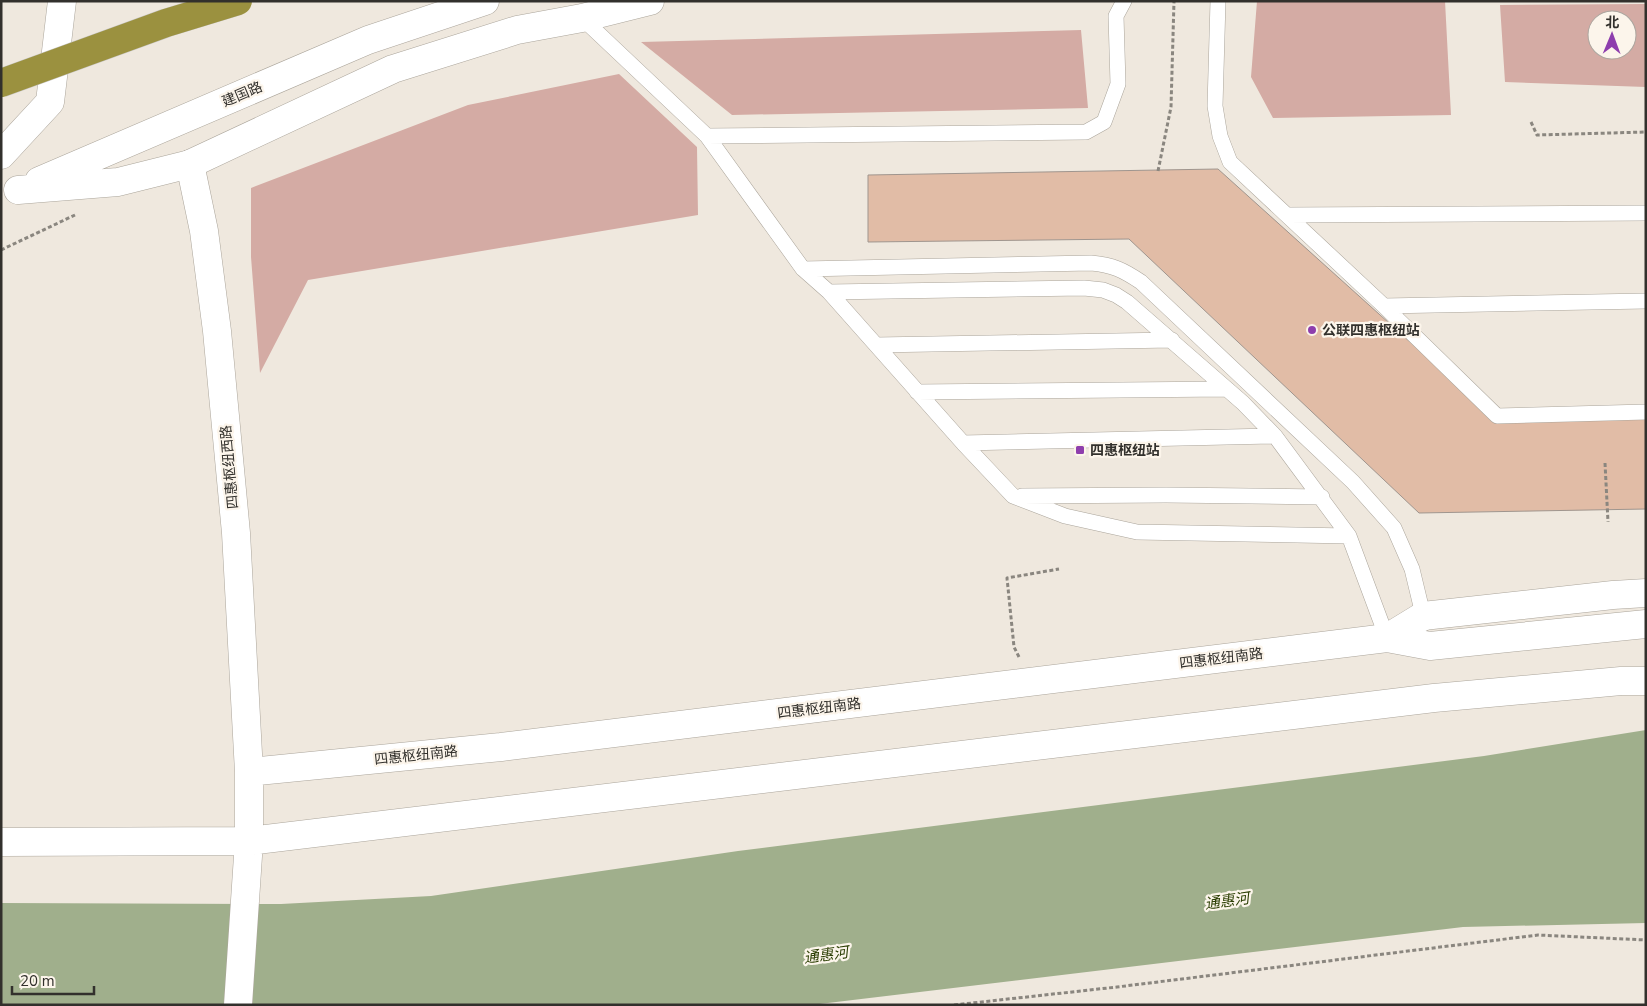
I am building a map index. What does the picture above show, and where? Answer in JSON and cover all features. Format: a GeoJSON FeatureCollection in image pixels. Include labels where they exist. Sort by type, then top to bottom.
{"type":"FeatureCollection","features":[{"type":"Feature","properties":{"kind":"highway"},"geometry":{"type":"LineString","coordinates":[[1,83],[166,23],[238,1]]}},
{"type":"Feature","properties":{"kind":"street"},"geometry":{"type":"LineString","coordinates":[[1,155],[50,102],[62,1]]}},
{"type":"Feature","properties":{"kind":"street","name":"建国路"},"geometry":{"type":"LineString","coordinates":[[10,193],[368,40],[485,1]]}},
{"type":"Feature","properties":{"kind":"street"},"geometry":{"type":"LineString","coordinates":[[10,193],[118,182],[190,164],[393,69],[517,30],[582,18],[650,1]]}},
{"type":"Feature","properties":{"kind":"street","name":"四惠枢纽西路"},"geometry":{"type":"LineString","coordinates":[[190,164],[204,231],[217,331],[236,533],[249,772],[249,841],[238,1005]]}},
{"type":"Feature","properties":{"kind":"street","name":"四惠枢纽南路"},"geometry":{"type":"LineString","coordinates":[[1387,638],[1423,616],[1646,593]]}},
{"type":"Feature","properties":{"kind":"street","name":"四惠枢纽南路"},"geometry":{"type":"LineString","coordinates":[[249,772],[501,747],[1387,638],[1430,646],[1646,624]]}},
{"type":"Feature","properties":{"kind":"street"},"geometry":{"type":"LineString","coordinates":[[1,842],[249,841],[1434,698],[1611,682],[1646,681]]}},
{"type":"Feature","properties":{"kind":"lane"},"geometry":{"type":"LineString","coordinates":[[708,136],[1086,132],[1104,122],[1118,84],[1116,16],[1124,1]]}},
{"type":"Feature","properties":{"kind":"lane"},"geometry":{"type":"LineString","coordinates":[[1218,1],[1215,106],[1220,136],[1230,162],[1384,306],[1497,416],[1646,412]]}},
{"type":"Feature","properties":{"kind":"lane"},"geometry":{"type":"LineString","coordinates":[[582,18],[708,136],[803,269],[829,292],[963,444],[1013,496],[1064,516],[1137,532],[1349,536]]}},
{"type":"Feature","properties":{"kind":"lane"},"geometry":{"type":"LineString","coordinates":[[1287,215],[1646,213]]}},
{"type":"Feature","properties":{"kind":"lane"},"geometry":{"type":"LineString","coordinates":[[803,269],[1091,263],[1110,264],[1125,271],[1141,282],[1353,482],[1394,528],[1412,569],[1430,646]]}},
{"type":"Feature","properties":{"kind":"lane"},"geometry":{"type":"LineString","coordinates":[[829,292],[1084,288],[1103,290],[1116,295],[1172,340],[1243,402],[1275,436],[1349,536],[1387,638]]}},
{"type":"Feature","properties":{"kind":"lane"},"geometry":{"type":"LineString","coordinates":[[1384,306],[1646,301]]}},
{"type":"Feature","properties":{"kind":"lane"},"geometry":{"type":"LineString","coordinates":[[876,345],[1172,340]]}},
{"type":"Feature","properties":{"kind":"lane"},"geometry":{"type":"LineString","coordinates":[[917,392],[1227,389]]}},
{"type":"Feature","properties":{"kind":"lane"},"geometry":{"type":"LineString","coordinates":[[963,444],[1275,436]]}},
{"type":"Feature","properties":{"kind":"lane"},"geometry":{"type":"LineString","coordinates":[[1013,496],[1322,497]]}},
{"type":"Feature","properties":{"kind":"path"},"geometry":{"type":"LineString","coordinates":[[1158,171],[1171,107],[1174,1]]}},
{"type":"Feature","properties":{"kind":"path"},"geometry":{"type":"LineString","coordinates":[[1532,122],[1537,135],[1646,132]]}},
{"type":"Feature","properties":{"kind":"path"},"geometry":{"type":"LineString","coordinates":[[1605,463],[1608,522]]}},
{"type":"Feature","properties":{"kind":"path"},"geometry":{"type":"LineString","coordinates":[[1032,682],[1014,646],[1007,578],[1059,569]]}},
{"type":"Feature","properties":{"kind":"path"},"geometry":{"type":"LineString","coordinates":[[954,1005],[1117,987],[1538,935],[1646,940]]}},
{"type":"Feature","properties":{"kind":"shaded area"},"geometry":{"type":"Polygon","coordinates":[[[1257,1],[1445,1],[1451,115],[1273,118],[1251,77],[1257,1]]]}},
{"type":"Feature","properties":{"kind":"shaded area"},"geometry":{"type":"Polygon","coordinates":[[[1646,4],[1646,87],[1505,82],[1500,5],[1646,4]]]}},
{"type":"Feature","properties":{"kind":"shaded area"},"geometry":{"type":"Polygon","coordinates":[[[1081,30],[1088,108],[732,115],[641,42],[1081,30]]]}},
{"type":"Feature","properties":{"kind":"shaded area"},"geometry":{"type":"Polygon","coordinates":[[[619,74],[697,147],[698,215],[308,280],[260,373],[251,257],[251,188],[468,105],[619,74]]]}},
{"type":"Feature","properties":{"kind":"water","name":"通惠河"},"geometry":{"type":"Polygon","coordinates":[[[1646,730],[1646,923],[1463,927],[811,1005],[1,1005],[1,903],[281,904],[431,896],[738,851],[1484,756],[1646,730]]]}},
{"type":"Feature","properties":{"kind":"building","name":"公联四惠枢纽站"},"geometry":{"type":"Polygon","coordinates":[[[1218,169],[1500,423],[1646,418],[1646,509],[1419,513],[1129,239],[868,242],[868,175],[1218,169]]]}},
{"type":"Feature","properties":{"kind":"place","name":"公联四惠枢纽站"},"geometry":{"type":"Point","coordinates":[1312,330]}},
{"type":"Feature","properties":{"kind":"place","name":"四惠枢纽站"},"geometry":{"type":"Point","coordinates":[1080,450]}}]}
